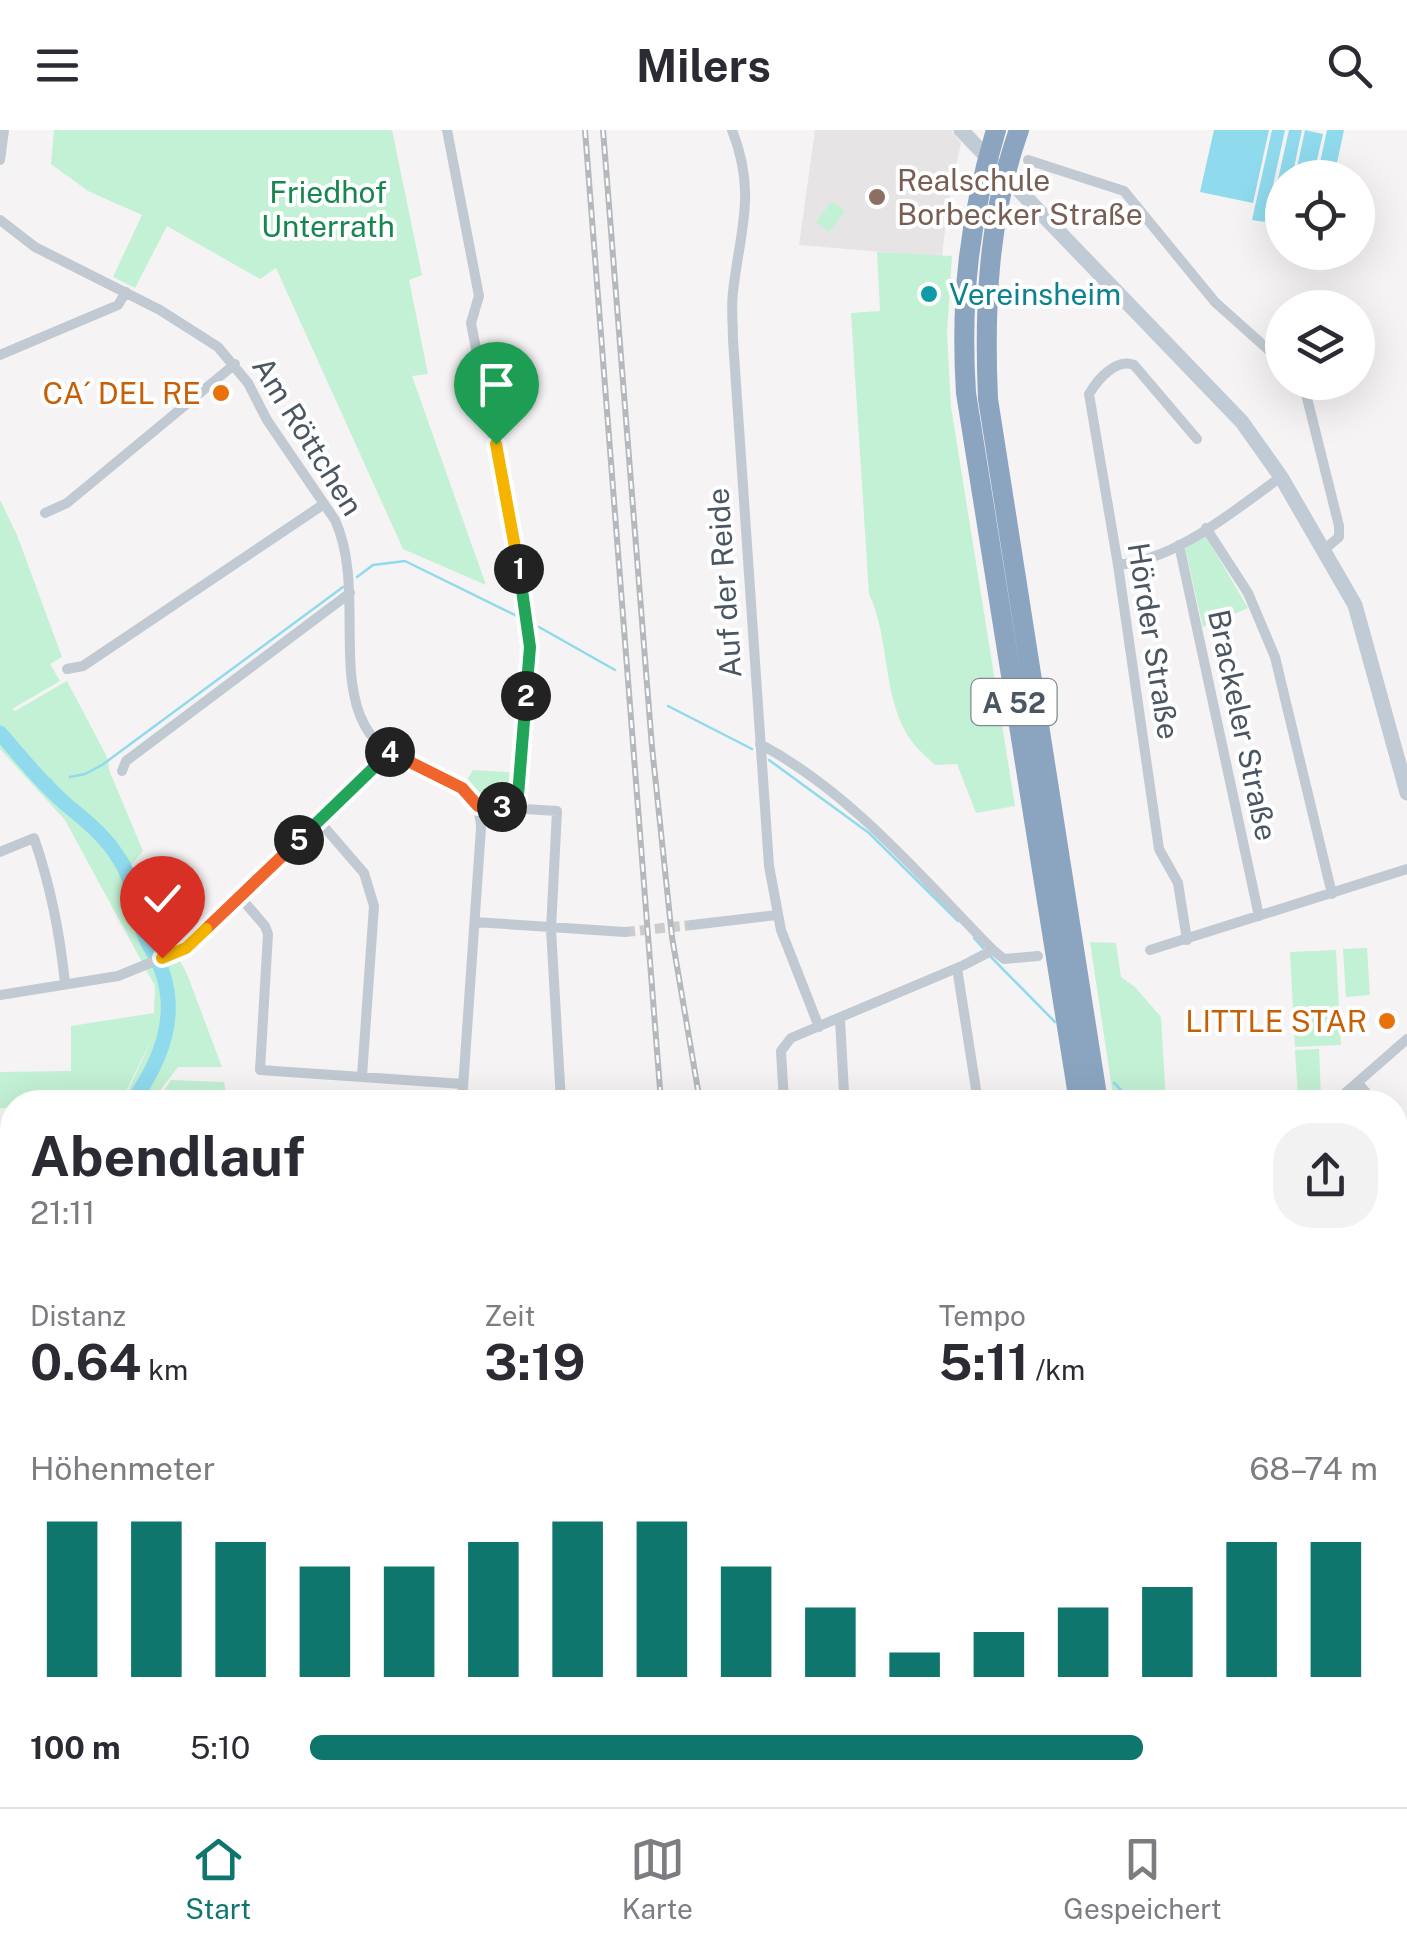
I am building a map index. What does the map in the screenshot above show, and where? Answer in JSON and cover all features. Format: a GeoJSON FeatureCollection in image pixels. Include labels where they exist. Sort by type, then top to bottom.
{"type":"FeatureCollection","features":[{"type":"Feature","properties":{"kind":"highway","name":"A 52"},"geometry":{"type":"LineString","coordinates":[[996,130],[968,248],[963,345],[966,393],[1077,1090]]}},
{"type":"Feature","properties":{"kind":"highway","name":"A 52"},"geometry":{"type":"LineString","coordinates":[[1020,130],[1002,189],[990,258],[986,307],[988,399],[1096,1090]]}},
{"type":"Feature","properties":{"kind":"main road"},"geometry":{"type":"LineString","coordinates":[[961,130],[1242,422],[1281,477],[1346,584],[1363,626],[1407,793]]}},
{"type":"Feature","properties":{"kind":"street"},"geometry":{"type":"LineString","coordinates":[[0,160],[4,130]]}},
{"type":"Feature","properties":{"kind":"street"},"geometry":{"type":"LineString","coordinates":[[448,130],[479,296],[470,323],[528,617],[530,647],[517,808]]}},
{"type":"Feature","properties":{"kind":"street","name":"Auf der Reide"},"geometry":{"type":"LineString","coordinates":[[732,130],[746,172],[747,194],[732,296],[733,340],[769,866],[776,915],[818,1026]]}},
{"type":"Feature","properties":{"kind":"street"},"geometry":{"type":"LineString","coordinates":[[1028,160],[1124,191],[1215,302],[1265,347]]}},
{"type":"Feature","properties":{"kind":"street","name":"Am Röttchen"},"geometry":{"type":"LineString","coordinates":[[0,220],[35,247],[126,292],[206,338],[235,364],[342,536],[350,594],[353,683],[358,711],[369,733],[390,752],[462,788],[478,806]]}},
{"type":"Feature","properties":{"kind":"street"},"geometry":{"type":"LineString","coordinates":[[0,355],[118,305],[126,292]]}},
{"type":"Feature","properties":{"kind":"street","name":"Hörder Straße"},"geometry":{"type":"LineString","coordinates":[[1187,940],[1178,882],[1159,850],[1118,565],[1088,401],[1094,385],[1117,365],[1126,362],[1134,366],[1196,439]]}},
{"type":"Feature","properties":{"kind":"street"},"geometry":{"type":"LineString","coordinates":[[45,513],[67,504],[235,364]]}},
{"type":"Feature","properties":{"kind":"street"},"geometry":{"type":"LineString","coordinates":[[1307,400],[1338,526],[1338,537],[1325,549]]}},
{"type":"Feature","properties":{"kind":"street"},"geometry":{"type":"LineString","coordinates":[[1118,565],[1149,558],[1179,545],[1281,477]]}},
{"type":"Feature","properties":{"kind":"street"},"geometry":{"type":"LineString","coordinates":[[67,669],[83,666],[324,504]]}},
{"type":"Feature","properties":{"kind":"street"},"geometry":{"type":"LineString","coordinates":[[1206,528],[1248,594],[1275,657],[1332,894]]}},
{"type":"Feature","properties":{"kind":"street","name":"Brackeler Straße"},"geometry":{"type":"LineString","coordinates":[[1179,545],[1259,916]]}},
{"type":"Feature","properties":{"kind":"street"},"geometry":{"type":"LineString","coordinates":[[122,770],[126,761],[350,594]]}},
{"type":"Feature","properties":{"kind":"street"},"geometry":{"type":"LineString","coordinates":[[760,744],[833,793],[1004,959],[1038,956]]}},
{"type":"Feature","properties":{"kind":"street"},"geometry":{"type":"LineString","coordinates":[[162,958],[186,948],[390,752]]}},
{"type":"Feature","properties":{"kind":"street"},"geometry":{"type":"LineString","coordinates":[[463,1090],[481,828],[478,806],[557,811],[551,929],[560,1090]]}},
{"type":"Feature","properties":{"kind":"street"},"geometry":{"type":"LineString","coordinates":[[320,820],[364,873],[374,906],[362,1076]]}},
{"type":"Feature","properties":{"kind":"street"},"geometry":{"type":"LineString","coordinates":[[0,852],[34,838],[54,904],[65,984]]}},
{"type":"Feature","properties":{"kind":"street"},"geometry":{"type":"LineString","coordinates":[[1150,950],[1407,869]]}},
{"type":"Feature","properties":{"kind":"street"},"geometry":{"type":"LineString","coordinates":[[240,897],[268,934],[260,1070],[464,1084]]}},
{"type":"Feature","properties":{"kind":"street"},"geometry":{"type":"LineString","coordinates":[[692,925],[776,915]]}},
{"type":"Feature","properties":{"kind":"street"},"geometry":{"type":"LineString","coordinates":[[475,922],[625,932]]}},
{"type":"Feature","properties":{"kind":"street"},"geometry":{"type":"LineString","coordinates":[[784,1090],[782,1047],[791,1038],[993,950]]}},
{"type":"Feature","properties":{"kind":"street"},"geometry":{"type":"LineString","coordinates":[[0,995],[118,976],[150,963]]}},
{"type":"Feature","properties":{"kind":"street"},"geometry":{"type":"LineString","coordinates":[[957,968],[976,1090]]}},
{"type":"Feature","properties":{"kind":"street"},"geometry":{"type":"LineString","coordinates":[[840,1019],[844,1090]]}},
{"type":"Feature","properties":{"kind":"street"},"geometry":{"type":"LineString","coordinates":[[1350,1090],[1407,1039]]}},
{"type":"Feature","properties":{"kind":"street"},"geometry":{"type":"LineString","coordinates":[[1358,1083],[1364,1090]]}},
{"type":"Feature","properties":{"kind":"shaded area","name":"Realschule Borbecker Straße"},"geometry":{"type":"Polygon","coordinates":[[[815,130],[951,130],[961,143],[942,257],[799,245],[815,130]]]}},
{"type":"Feature","properties":{"kind":"green space","name":"Friedhof Unterrath"},"geometry":{"type":"Polygon","coordinates":[[[54,130],[392,130],[422,275],[409,280],[428,374],[412,376],[486,585],[403,549],[276,268],[260,279],[167,226],[135,288],[113,277],[142,215],[88,191],[51,164],[54,130]]]}},
{"type":"Feature","properties":{"kind":"green space"},"geometry":{"type":"Polygon","coordinates":[[[832,201],[845,211],[829,232],[816,222],[832,201]]]}},
{"type":"Feature","properties":{"kind":"green space"},"geometry":{"type":"Polygon","coordinates":[[[877,252],[952,256],[947,333],[951,407],[1015,806],[976,813],[957,764],[935,765],[915,746],[903,726],[891,690],[881,631],[869,594],[851,313],[880,311],[877,252]]]}},
{"type":"Feature","properties":{"kind":"green space"},"geometry":{"type":"Polygon","coordinates":[[[0,500],[62,657],[50,664],[60,681],[12,709],[15,711],[67,681],[108,759],[143,851],[129,867],[187,974],[222,1067],[178,1067],[160,1090],[128,1090],[154,1034],[127,1090],[0,1090],[0,1072],[71,1071],[71,1026],[154,1013],[155,986],[65,820],[0,749],[0,500]]]}},
{"type":"Feature","properties":{"kind":"green space"},"geometry":{"type":"Polygon","coordinates":[[[1206,536],[1248,608],[1203,627],[1185,548],[1206,536]]]}},
{"type":"Feature","properties":{"kind":"green space"},"geometry":{"type":"Polygon","coordinates":[[[473,770],[520,773],[517,808],[478,806],[462,788],[473,770]]]}},
{"type":"Feature","properties":{"kind":"green space"},"geometry":{"type":"Polygon","coordinates":[[[1090,942],[1116,943],[1121,977],[1161,1017],[1165,1090],[1112,1090],[1090,942]]]}},
{"type":"Feature","properties":{"kind":"green space"},"geometry":{"type":"Polygon","coordinates":[[[1367,948],[1370,995],[1346,997],[1343,949],[1367,948]]]}},
{"type":"Feature","properties":{"kind":"green space"},"geometry":{"type":"Polygon","coordinates":[[[1336,950],[1341,1045],[1295,1047],[1290,952],[1336,950]]]}},
{"type":"Feature","properties":{"kind":"green space"},"geometry":{"type":"Polygon","coordinates":[[[1319,1049],[1321,1090],[1298,1090],[1295,1050],[1319,1049]]]}},
{"type":"Feature","properties":{"kind":"green space"},"geometry":{"type":"Polygon","coordinates":[[[171,1080],[224,1082],[226,1090],[165,1090],[171,1080]]]}},
{"type":"Feature","properties":{"kind":"water"},"geometry":{"type":"Polygon","coordinates":[[[1214,130],[1269,130],[1253,203],[1200,192],[1214,130]]]}},
{"type":"Feature","properties":{"kind":"water"},"geometry":{"type":"Polygon","coordinates":[[[1272,130],[1285,130],[1278,160],[1265,160],[1272,130]]]}},
{"type":"Feature","properties":{"kind":"water"},"geometry":{"type":"Polygon","coordinates":[[[1289,130],[1302,130],[1296,160],[1282,160],[1289,130]]]}},
{"type":"Feature","properties":{"kind":"water"},"geometry":{"type":"Polygon","coordinates":[[[1305,130],[1323,134],[1317,160],[1299,160],[1305,130]]]}},
{"type":"Feature","properties":{"kind":"water"},"geometry":{"type":"Polygon","coordinates":[[[1327,130],[1344,130],[1338,160],[1321,160],[1327,130]]]}},
{"type":"Feature","properties":{"kind":"water"},"geometry":{"type":"Polygon","coordinates":[[[1265,162],[1265,222],[1252,220],[1265,162]]]}},
{"type":"Feature","properties":{"kind":"waterway"},"geometry":{"type":"LineString","coordinates":[[357,577],[373,565],[405,561],[519,617]]}},
{"type":"Feature","properties":{"kind":"waterway"},"geometry":{"type":"LineString","coordinates":[[70,777],[102,765],[343,587]]}},
{"type":"Feature","properties":{"kind":"waterway"},"geometry":{"type":"LineString","coordinates":[[539,627],[615,670]]}},
{"type":"Feature","properties":{"kind":"waterway"},"geometry":{"type":"LineString","coordinates":[[668,706],[752,749]]}},
{"type":"Feature","properties":{"kind":"waterway"},"geometry":{"type":"LineString","coordinates":[[0,733],[45,784],[107,842],[130,880],[143,931],[163,974],[168,1008],[163,1042],[139,1090]]}},
{"type":"Feature","properties":{"kind":"waterway"},"geometry":{"type":"LineString","coordinates":[[769,760],[869,833],[958,921]]}},
{"type":"Feature","properties":{"kind":"waterway"},"geometry":{"type":"LineString","coordinates":[[45,782],[51,780]]}},
{"type":"Feature","properties":{"kind":"waterway"},"geometry":{"type":"LineString","coordinates":[[974,938],[983,948]]}},
{"type":"Feature","properties":{"kind":"waterway"},"geometry":{"type":"LineString","coordinates":[[991,957],[1055,1022]]}},
{"type":"Feature","properties":{"kind":"waterway"},"geometry":{"type":"LineString","coordinates":[[1114,1083],[1121,1090]]}},
{"type":"Feature","properties":{"kind":"tunnel"},"geometry":{"type":"LineString","coordinates":[[625,932],[692,925]]}},
{"type":"Feature","properties":{"kind":"railway"},"geometry":{"type":"LineString","coordinates":[[585,130],[660,1090]]}},
{"type":"Feature","properties":{"kind":"railway"},"geometry":{"type":"LineString","coordinates":[[603,130],[652,747],[672,937],[698,1090]]}},
{"type":"Feature","properties":{"kind":"place","name":"Realschule Borbecker Straße"},"geometry":{"type":"Point","coordinates":[877,197]}},
{"type":"Feature","properties":{"kind":"place","name":"Vereinsheim"},"geometry":{"type":"Point","coordinates":[929,294]}},
{"type":"Feature","properties":{"kind":"place","name":"CA´ DEL RE"},"geometry":{"type":"Point","coordinates":[221,393]}},
{"type":"Feature","properties":{"kind":"place","name":"LITTLE STAR"},"geometry":{"type":"Point","coordinates":[1387,1021]}},
{"type":"Feature","properties":{"kind":"route"},"geometry":{"type":"LineString","coordinates":[[162,958],[186,948],[390,752],[462,788],[478,806],[517,808],[530,647],[496,444]]}}]}
